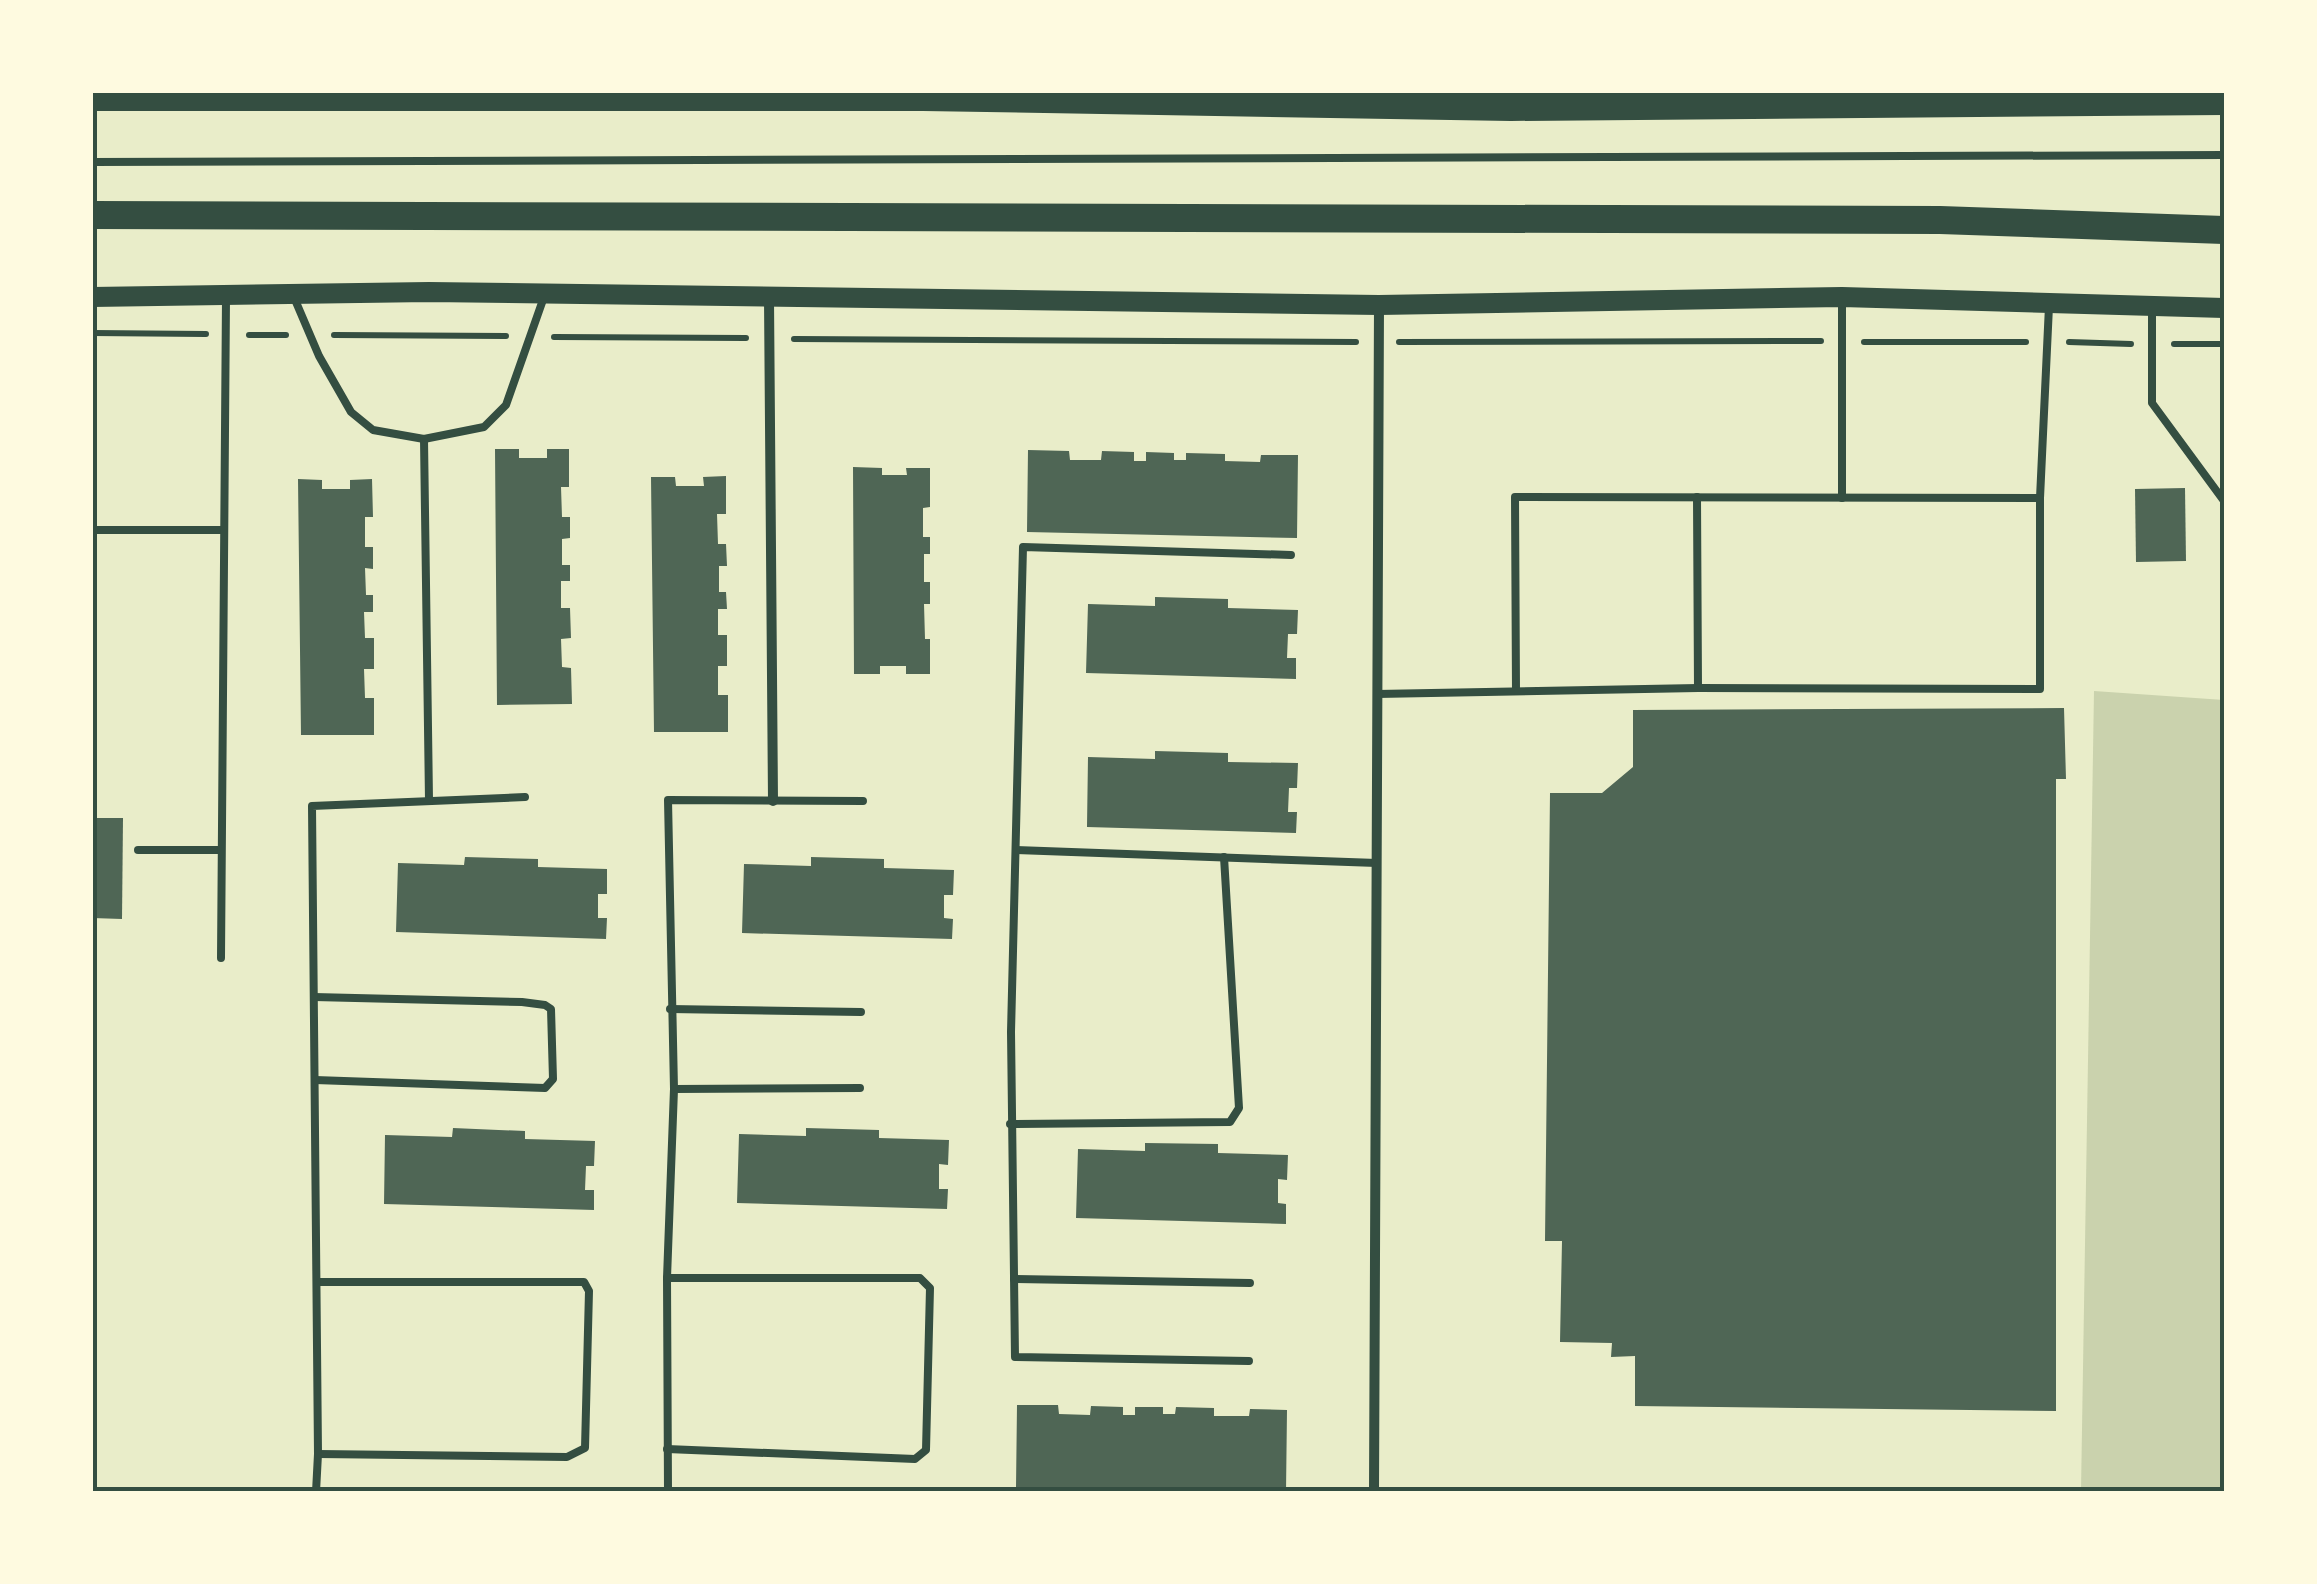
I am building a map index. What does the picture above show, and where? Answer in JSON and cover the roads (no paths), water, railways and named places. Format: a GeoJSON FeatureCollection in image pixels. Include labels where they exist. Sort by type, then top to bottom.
{"type":"FeatureCollection","features":[{"type":"Feature","properties":{"kind":"highway"},"geometry":{"type":"LineString","coordinates":[[92,97],[924,97],[1510,107],[2224,100]]}},
{"type":"Feature","properties":{"kind":"highway"},"geometry":{"type":"LineString","coordinates":[[92,215],[1940,220],[2224,230]]}},
{"type":"Feature","properties":{"kind":"main road"},"geometry":{"type":"LineString","coordinates":[[92,298],[545,294],[1379,305],[1842,297],[2224,308]]}},
{"type":"Feature","properties":{"kind":"street"},"geometry":{"type":"LineString","coordinates":[[768,299],[773,801]]}},
{"type":"Feature","properties":{"kind":"street"},"geometry":{"type":"LineString","coordinates":[[1374,1492],[1379,305]]}},
{"type":"Feature","properties":{"kind":"lane"},"geometry":{"type":"LineString","coordinates":[[92,162],[2224,155]]}},
{"type":"Feature","properties":{"kind":"lane"},"geometry":{"type":"LineString","coordinates":[[293,294],[335,387],[351,412],[373,430],[424,438],[484,427],[506,405],[545,294]]}},
{"type":"Feature","properties":{"kind":"lane"},"geometry":{"type":"LineString","coordinates":[[221,958],[226,296]]}},
{"type":"Feature","properties":{"kind":"lane"},"geometry":{"type":"LineString","coordinates":[[1842,297],[1842,498]]}},
{"type":"Feature","properties":{"kind":"lane"},"geometry":{"type":"LineString","coordinates":[[1378,694],[1698,688],[2040,689],[2040,498],[2049,303]]}},
{"type":"Feature","properties":{"kind":"lane"},"geometry":{"type":"LineString","coordinates":[[2152,306],[2152,403],[2224,500]]}},
{"type":"Feature","properties":{"kind":"lane"},"geometry":{"type":"LineString","coordinates":[[424,438],[428,800]]}},
{"type":"Feature","properties":{"kind":"lane"},"geometry":{"type":"LineString","coordinates":[[1516,691],[1516,497],[2040,498]]}},
{"type":"Feature","properties":{"kind":"lane"},"geometry":{"type":"LineString","coordinates":[[1698,498],[1698,688]]}},
{"type":"Feature","properties":{"kind":"lane"},"geometry":{"type":"LineString","coordinates":[[92,530],[223,530]]}},
{"type":"Feature","properties":{"kind":"lane"},"geometry":{"type":"LineString","coordinates":[[1250,1361],[1014,1357],[1010,1124],[1023,547],[1290,555]]}},
{"type":"Feature","properties":{"kind":"lane"},"geometry":{"type":"LineString","coordinates":[[316,1492],[312,806],[525,797]]}},
{"type":"Feature","properties":{"kind":"lane"},"geometry":{"type":"LineString","coordinates":[[668,1492],[668,1278],[674,1088],[668,800],[863,801]]}},
{"type":"Feature","properties":{"kind":"lane"},"geometry":{"type":"LineString","coordinates":[[138,850],[222,850]]}},
{"type":"Feature","properties":{"kind":"lane"},"geometry":{"type":"LineString","coordinates":[[1016,850],[1376,862]]}},
{"type":"Feature","properties":{"kind":"lane"},"geometry":{"type":"LineString","coordinates":[[1010,1124],[1230,1122],[1236,1115],[1239,1108],[1224,857]]}},
{"type":"Feature","properties":{"kind":"lane"},"geometry":{"type":"LineString","coordinates":[[314,997],[545,1004],[551,1009],[554,1079],[544,1088],[315,1080]]}},
{"type":"Feature","properties":{"kind":"lane"},"geometry":{"type":"LineString","coordinates":[[670,1008],[860,1012]]}},
{"type":"Feature","properties":{"kind":"lane"},"geometry":{"type":"LineString","coordinates":[[674,1088],[860,1088]]}},
{"type":"Feature","properties":{"kind":"lane"},"geometry":{"type":"LineString","coordinates":[[667,1449],[915,1458],[926,1450],[930,1288],[920,1278],[668,1278]]}},
{"type":"Feature","properties":{"kind":"lane"},"geometry":{"type":"LineString","coordinates":[[1014,1279],[1250,1283]]}},
{"type":"Feature","properties":{"kind":"lane"},"geometry":{"type":"LineString","coordinates":[[317,1282],[584,1282],[590,1292],[585,1448],[579,1454],[567,1458],[318,1454]]}}]}
